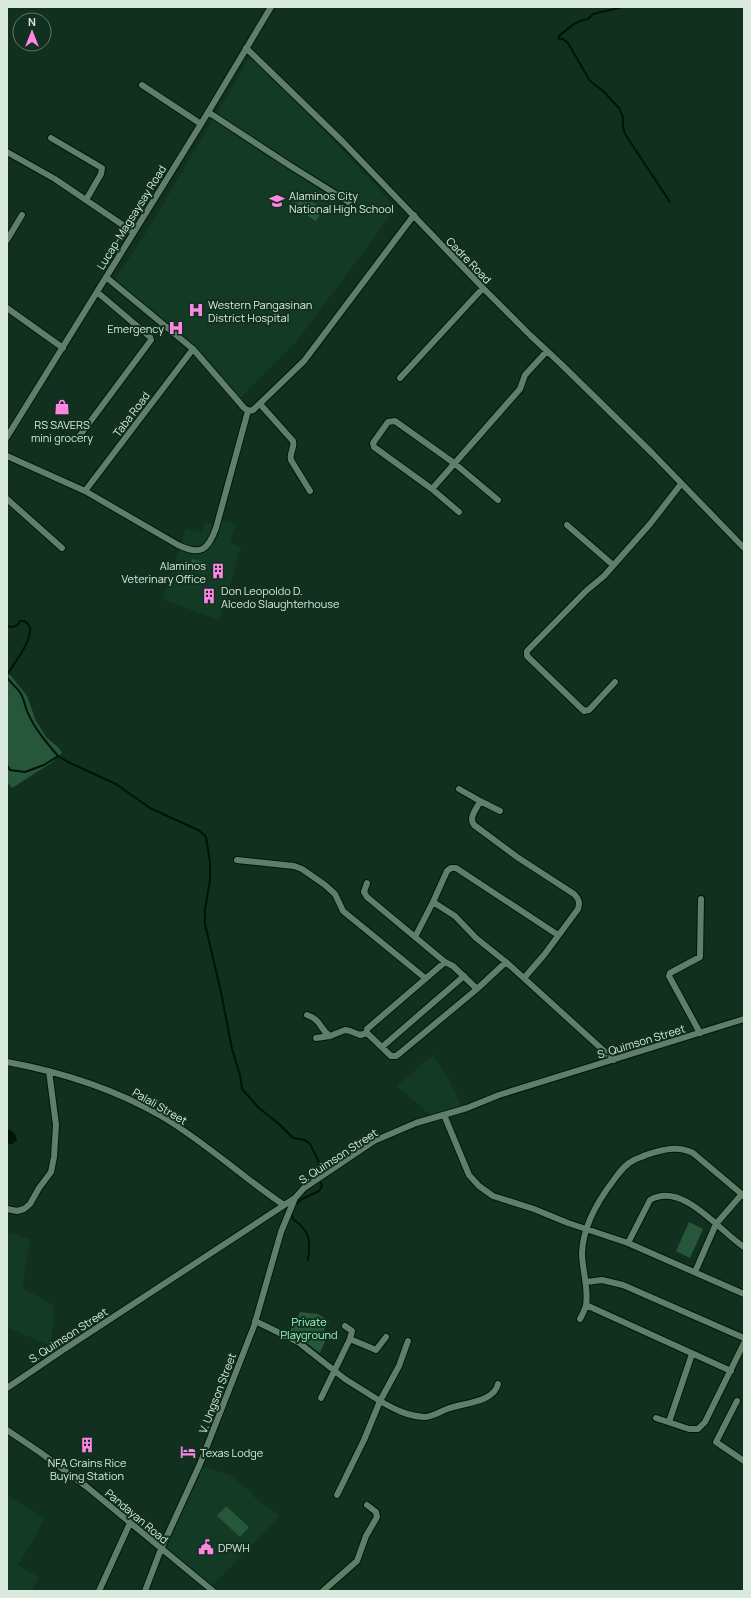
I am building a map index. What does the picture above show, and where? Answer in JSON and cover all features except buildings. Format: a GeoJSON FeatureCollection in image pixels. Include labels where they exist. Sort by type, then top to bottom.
{"type":"FeatureCollection","features":[{"type":"Feature","properties":{"kind":"street","name":"Lucap-Magsaysay Road"},"geometry":{"type":"LineString","coordinates":[[7,437],[201,124],[271,7]]}},
{"type":"Feature","properties":{"kind":"street","name":"Cadre Road"},"geometry":{"type":"LineString","coordinates":[[246,48],[343,142],[482,288],[653,454],[744,548]]}},
{"type":"Feature","properties":{"kind":"street"},"geometry":{"type":"LineString","coordinates":[[142,85],[201,124]]}},
{"type":"Feature","properties":{"kind":"street"},"geometry":{"type":"LineString","coordinates":[[208,112],[289,166],[350,203]]}},
{"type":"Feature","properties":{"kind":"street"},"geometry":{"type":"LineString","coordinates":[[51,138],[102,168],[102,174],[86,200]]}},
{"type":"Feature","properties":{"kind":"street"},"geometry":{"type":"LineString","coordinates":[[7,152],[55,179],[133,232]]}},
{"type":"Feature","properties":{"kind":"street"},"geometry":{"type":"LineString","coordinates":[[7,240],[22,215]]}},
{"type":"Feature","properties":{"kind":"street"},"geometry":{"type":"LineString","coordinates":[[248,411],[253,410],[260,404],[304,361],[414,215]]}},
{"type":"Feature","properties":{"kind":"street"},"geometry":{"type":"LineString","coordinates":[[106,276],[193,349],[248,411]]}},
{"type":"Feature","properties":{"kind":"street"},"geometry":{"type":"LineString","coordinates":[[400,378],[482,288]]}},
{"type":"Feature","properties":{"kind":"street"},"geometry":{"type":"LineString","coordinates":[[78,438],[151,340],[150,337],[97,292]]}},
{"type":"Feature","properties":{"kind":"street"},"geometry":{"type":"LineString","coordinates":[[7,308],[62,348]]}},
{"type":"Feature","properties":{"kind":"street","name":"Taba Road"},"geometry":{"type":"LineString","coordinates":[[85,491],[193,349]]}},
{"type":"Feature","properties":{"kind":"street"},"geometry":{"type":"LineString","coordinates":[[432,489],[520,389],[525,375],[547,351]]}},
{"type":"Feature","properties":{"kind":"street"},"geometry":{"type":"LineString","coordinates":[[260,404],[293,441],[294,444],[290,455],[291,460],[310,491]]}},
{"type":"Feature","properties":{"kind":"street"},"geometry":{"type":"LineString","coordinates":[[7,456],[85,491],[178,545],[193,550],[200,550],[206,548],[212,540],[248,411]]}},
{"type":"Feature","properties":{"kind":"street"},"geometry":{"type":"LineString","coordinates":[[459,512],[432,489],[374,446],[373,443],[388,422],[395,421],[454,463],[498,500]]}},
{"type":"Feature","properties":{"kind":"street"},"geometry":{"type":"LineString","coordinates":[[615,682],[589,710],[584,711],[527,654],[529,648],[604,576],[650,524],[681,484]]}},
{"type":"Feature","properties":{"kind":"street"},"geometry":{"type":"LineString","coordinates":[[7,499],[62,548]]}},
{"type":"Feature","properties":{"kind":"street"},"geometry":{"type":"LineString","coordinates":[[567,525],[613,565]]}},
{"type":"Feature","properties":{"kind":"street"},"geometry":{"type":"LineString","coordinates":[[459,789],[500,811]]}},
{"type":"Feature","properties":{"kind":"street"},"geometry":{"type":"LineString","coordinates":[[480,801],[472,817],[471,821],[474,825],[517,857],[574,894],[580,903],[578,909],[524,978]]}},
{"type":"Feature","properties":{"kind":"street"},"geometry":{"type":"LineString","coordinates":[[237,860],[294,866],[312,876],[333,891],[343,911],[425,978]]}},
{"type":"Feature","properties":{"kind":"street"},"geometry":{"type":"LineString","coordinates":[[415,937],[446,872],[451,868],[456,868],[558,935]]}},
{"type":"Feature","properties":{"kind":"street"},"geometry":{"type":"LineString","coordinates":[[367,883],[364,892],[367,898],[445,962],[453,966],[477,989]]}},
{"type":"Feature","properties":{"kind":"street"},"geometry":{"type":"LineString","coordinates":[[700,1033],[669,976],[670,972],[700,957],[701,899]]}},
{"type":"Feature","properties":{"kind":"street"},"geometry":{"type":"LineString","coordinates":[[433,902],[455,916],[476,938],[506,962],[614,1060]]}},
{"type":"Feature","properties":{"kind":"street"},"geometry":{"type":"LineString","coordinates":[[367,1033],[369,1027],[445,962]]}},
{"type":"Feature","properties":{"kind":"street"},"geometry":{"type":"LineString","coordinates":[[367,1033],[391,1056],[396,1056],[477,989],[506,962]]}},
{"type":"Feature","properties":{"kind":"street"},"geometry":{"type":"LineString","coordinates":[[382,1047],[464,976]]}},
{"type":"Feature","properties":{"kind":"street"},"geometry":{"type":"LineString","coordinates":[[307,1015],[317,1020],[330,1036]]}},
{"type":"Feature","properties":{"kind":"street","name":"S. Quimson Street"},"geometry":{"type":"LineString","coordinates":[[7,1388],[295,1198],[304,1188],[374,1141],[416,1123],[444,1115],[499,1095],[744,1019]]}},
{"type":"Feature","properties":{"kind":"street"},"geometry":{"type":"LineString","coordinates":[[316,1038],[330,1036],[345,1030],[350,1030],[360,1034],[367,1033]]}},
{"type":"Feature","properties":{"kind":"street","name":"Palali Street"},"geometry":{"type":"LineString","coordinates":[[7,1062],[48,1071],[103,1087],[161,1116],[178,1126],[284,1205]]}},
{"type":"Feature","properties":{"kind":"street"},"geometry":{"type":"LineString","coordinates":[[7,1209],[17,1211],[24,1209],[30,1204],[39,1188],[51,1172],[54,1157],[56,1125],[48,1071]]}},
{"type":"Feature","properties":{"kind":"street"},"geometry":{"type":"LineString","coordinates":[[444,1115],[469,1175],[478,1186],[493,1196],[534,1209],[568,1223],[628,1243],[744,1294]]}},
{"type":"Feature","properties":{"kind":"street"},"geometry":{"type":"LineString","coordinates":[[580,1319],[586,1306],[586,1282],[582,1254],[586,1229],[595,1207],[622,1170],[635,1159],[663,1150],[680,1148],[693,1153],[743,1195],[716,1224],[696,1272]]}},
{"type":"Feature","properties":{"kind":"street"},"geometry":{"type":"LineString","coordinates":[[628,1243],[650,1200],[662,1195],[679,1198],[690,1204],[744,1248]]}},
{"type":"Feature","properties":{"kind":"street","name":"V. Ungson Street"},"geometry":{"type":"LineString","coordinates":[[145,1591],[161,1549],[200,1464],[255,1321],[281,1232],[295,1198]]}},
{"type":"Feature","properties":{"kind":"street"},"geometry":{"type":"LineString","coordinates":[[586,1282],[602,1280],[623,1285],[744,1338]]}},
{"type":"Feature","properties":{"kind":"street"},"geometry":{"type":"LineString","coordinates":[[586,1306],[731,1371]]}},
{"type":"Feature","properties":{"kind":"street"},"geometry":{"type":"LineString","coordinates":[[255,1321],[298,1342],[355,1386],[405,1414],[426,1417],[482,1399],[495,1392],[498,1384]]}},
{"type":"Feature","properties":{"kind":"street"},"geometry":{"type":"LineString","coordinates":[[321,1398],[350,1340],[352,1331],[345,1326]]}},
{"type":"Feature","properties":{"kind":"street"},"geometry":{"type":"LineString","coordinates":[[350,1340],[376,1350],[386,1338]]}},
{"type":"Feature","properties":{"kind":"street"},"geometry":{"type":"LineString","coordinates":[[337,1495],[364,1440],[380,1401],[399,1366],[408,1341]]}},
{"type":"Feature","properties":{"kind":"street"},"geometry":{"type":"LineString","coordinates":[[656,1418],[689,1429],[698,1429],[705,1422],[744,1343]]}},
{"type":"Feature","properties":{"kind":"street"},"geometry":{"type":"LineString","coordinates":[[669,1422],[692,1354]]}},
{"type":"Feature","properties":{"kind":"street"},"geometry":{"type":"LineString","coordinates":[[737,1401],[716,1442],[744,1461]]}},
{"type":"Feature","properties":{"kind":"street","name":"Pandayan Road"},"geometry":{"type":"LineString","coordinates":[[7,1430],[41,1453],[213,1591]]}},
{"type":"Feature","properties":{"kind":"street"},"geometry":{"type":"LineString","coordinates":[[323,1591],[359,1557],[366,1536],[377,1517],[375,1511],[367,1505]]}},
{"type":"Feature","properties":{"kind":"street"},"geometry":{"type":"LineString","coordinates":[[99,1591],[130,1523]]}},
{"type":"Feature","properties":{"kind":"shaded area","name":"Alaminos City National High School"},"geometry":{"type":"Polygon","coordinates":[[[250,57],[333,140],[396,208],[297,341],[237,401],[194,351],[112,284],[147,231],[250,57]]]}},
{"type":"Feature","properties":{"kind":"shaded area"},"geometry":{"type":"Polygon","coordinates":[[[222,520],[236,524],[230,543],[241,547],[220,620],[163,600],[186,528],[202,533],[205,522],[220,527],[222,520]]]}},
{"type":"Feature","properties":{"kind":"shaded area"},"geometry":{"type":"Polygon","coordinates":[[[433,1055],[451,1083],[464,1112],[437,1121],[397,1086],[433,1055]]]}},
{"type":"Feature","properties":{"kind":"shaded area"},"geometry":{"type":"Polygon","coordinates":[[[7,1129],[13,1132],[16,1136],[17,1140],[13,1144],[7,1144],[7,1129]]]}},
{"type":"Feature","properties":{"kind":"shaded area"},"geometry":{"type":"Polygon","coordinates":[[[7,1232],[30,1239],[22,1288],[54,1305],[51,1346],[7,1327],[7,1232]]]}},
{"type":"Feature","properties":{"kind":"shaded area"},"geometry":{"type":"Polygon","coordinates":[[[200,1465],[232,1476],[251,1492],[255,1498],[280,1516],[209,1589],[160,1549],[200,1465]]]}},
{"type":"Feature","properties":{"kind":"shaded area"},"geometry":{"type":"Polygon","coordinates":[[[7,1495],[45,1519],[18,1565],[39,1577],[32,1591],[7,1591],[7,1495]]]}},
{"type":"Feature","properties":{"kind":"green space"},"geometry":{"type":"Polygon","coordinates":[[[300,194],[323,209],[316,221],[293,206],[300,194]]]}},
{"type":"Feature","properties":{"kind":"green space"},"geometry":{"type":"Polygon","coordinates":[[[192,559],[208,564],[205,573],[190,568],[192,559]]]}},
{"type":"Feature","properties":{"kind":"green space"},"geometry":{"type":"Polygon","coordinates":[[[7,673],[27,696],[36,721],[46,737],[59,748],[62,753],[51,763],[12,788],[7,782],[7,673]]]}},
{"type":"Feature","properties":{"kind":"green space"},"geometry":{"type":"Polygon","coordinates":[[[689,1222],[703,1229],[690,1258],[676,1251],[689,1222]]]}},
{"type":"Feature","properties":{"kind":"green space","name":"Private Playground"},"geometry":{"type":"Polygon","coordinates":[[[300,1312],[318,1314],[329,1321],[322,1334],[327,1337],[320,1353],[290,1331],[300,1312]]]}},
{"type":"Feature","properties":{"kind":"green space"},"geometry":{"type":"Polygon","coordinates":[[[226,1506],[249,1527],[240,1537],[217,1516],[226,1506]]]}},
{"type":"Feature","properties":{"kind":"waterway"},"geometry":{"type":"LineString","coordinates":[[623,7],[593,14],[588,19],[572,25],[559,36],[559,39],[563,39],[568,43],[590,81],[603,91],[619,108],[623,117],[625,134],[670,202]]}},
{"type":"Feature","properties":{"kind":"waterway"},"geometry":{"type":"LineString","coordinates":[[7,626],[15,626],[18,625],[20,621],[24,621],[29,625],[30,630],[24,648],[7,675]]}},
{"type":"Feature","properties":{"kind":"waterway"},"geometry":{"type":"LineString","coordinates":[[7,677],[21,694],[27,711],[37,729],[58,756]]}},
{"type":"Feature","properties":{"kind":"waterway"},"geometry":{"type":"LineString","coordinates":[[7,765],[10,770],[25,772],[44,765],[58,756],[116,784],[150,808],[200,831],[206,837],[210,862],[210,880],[205,909],[205,924],[242,1089],[259,1108],[279,1124],[293,1138],[305,1140],[310,1144],[320,1165],[318,1175]]}},
{"type":"Feature","properties":{"kind":"waterway"},"geometry":{"type":"LineString","coordinates":[[295,1205],[302,1199],[319,1191],[322,1186],[321,1183]]}},
{"type":"Feature","properties":{"kind":"waterway"},"geometry":{"type":"LineString","coordinates":[[291,1212],[293,1219],[299,1223],[308,1236],[308,1260]]}},
{"type":"Feature","properties":{"kind":"place","name":"Alaminos City National High School"},"geometry":{"type":"Point","coordinates":[277,201]}},
{"type":"Feature","properties":{"kind":"place","name":"Western Pangasinan District Hospital"},"geometry":{"type":"Point","coordinates":[196,310]}},
{"type":"Feature","properties":{"kind":"place","name":"Emergency"},"geometry":{"type":"Point","coordinates":[176,328]}},
{"type":"Feature","properties":{"kind":"place","name":"RS SAVERS mini grocery"},"geometry":{"type":"Point","coordinates":[62,407]}},
{"type":"Feature","properties":{"kind":"place","name":"Alaminos Veterinary Office"},"geometry":{"type":"Point","coordinates":[218,571]}},
{"type":"Feature","properties":{"kind":"place","name":"Don Leopoldo D. Alcedo Slaughterhouse"},"geometry":{"type":"Point","coordinates":[209,596]}},
{"type":"Feature","properties":{"kind":"place","name":"NFA Grains Rice Buying Station"},"geometry":{"type":"Point","coordinates":[87,1445]}},
{"type":"Feature","properties":{"kind":"place","name":"Texas Lodge"},"geometry":{"type":"Point","coordinates":[188,1452]}},
{"type":"Feature","properties":{"kind":"place","name":"DPWH"},"geometry":{"type":"Point","coordinates":[206,1547]}}]}
